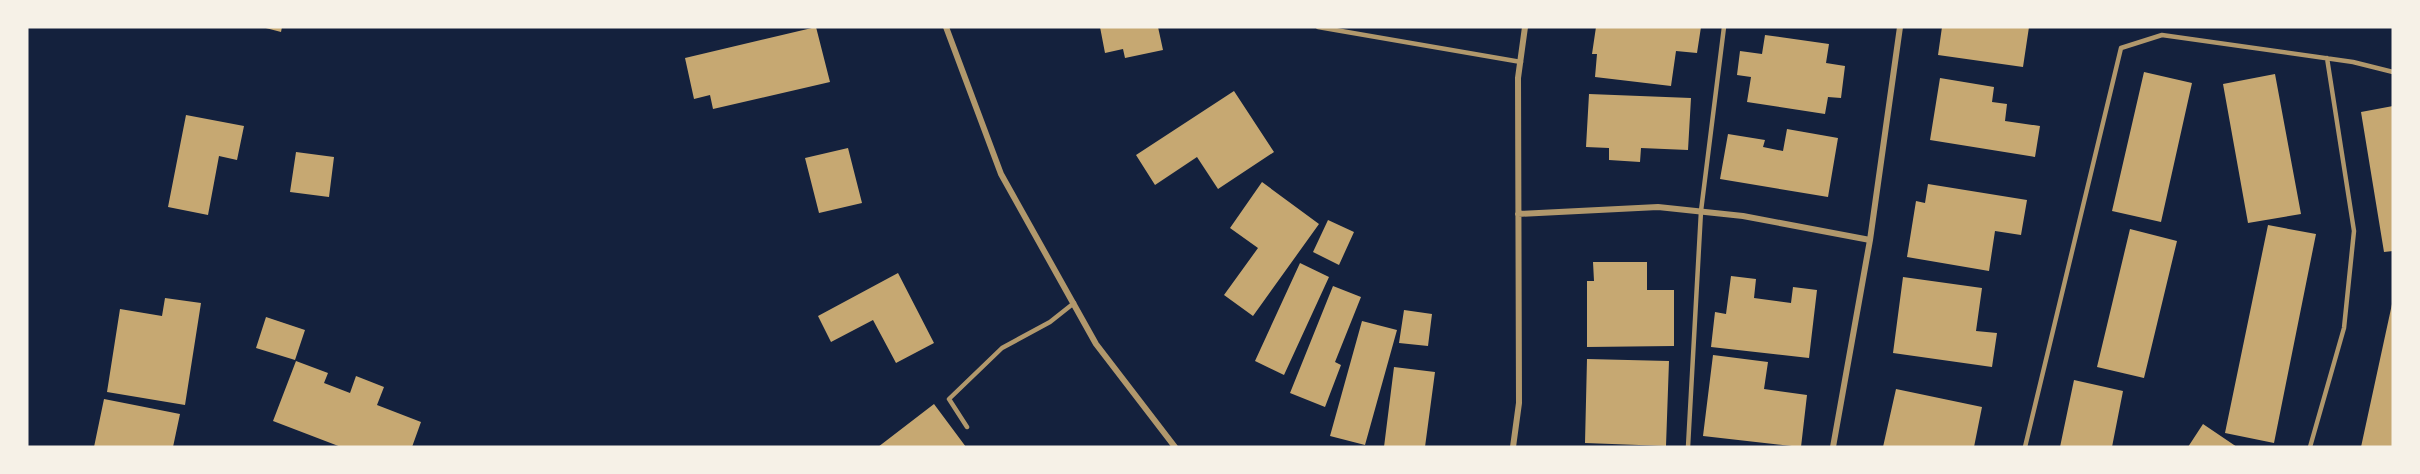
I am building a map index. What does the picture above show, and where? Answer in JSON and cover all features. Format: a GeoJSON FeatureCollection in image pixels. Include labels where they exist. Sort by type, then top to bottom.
{"type":"FeatureCollection","features":[{"type":"Feature","properties":{"kind":"street"},"geometry":{"type":"LineString","coordinates":[[945,27],[1001,174],[1096,344],[1175,447]]}},
{"type":"Feature","properties":{"kind":"street"},"geometry":{"type":"LineString","coordinates":[[1513,447],[1520,403],[1518,78],[1525,27]]}},
{"type":"Feature","properties":{"kind":"street"},"geometry":{"type":"LineString","coordinates":[[1833,447],[1869,240],[1900,27]]}},
{"type":"Feature","properties":{"kind":"street"},"geometry":{"type":"LineString","coordinates":[[1518,214],[1658,207],[1743,216],[1869,240]]}},
{"type":"Feature","properties":{"kind":"lane"},"geometry":{"type":"LineString","coordinates":[[1318,27],[1521,62]]}},
{"type":"Feature","properties":{"kind":"lane"},"geometry":{"type":"LineString","coordinates":[[1688,447],[1701,211],[1724,27]]}},
{"type":"Feature","properties":{"kind":"lane"},"geometry":{"type":"LineString","coordinates":[[2025,447],[2121,48],[2162,35],[2353,62],[2393,72]]}},
{"type":"Feature","properties":{"kind":"lane"},"geometry":{"type":"LineString","coordinates":[[2310,447],[2344,328],[2354,231],[2327,58]]}},
{"type":"Feature","properties":{"kind":"lane"},"geometry":{"type":"LineString","coordinates":[[967,427],[950,399],[1002,348],[1050,322],[1074,303]]}},
{"type":"Feature","properties":{"kind":"building"},"geometry":{"type":"Polygon","coordinates":[[[262,27],[282,27],[281,32],[262,27]]]}},
{"type":"Feature","properties":{"kind":"building"},"geometry":{"type":"Polygon","coordinates":[[[816,27],[830,82],[713,109],[710,95],[694,99],[685,58],[816,27]]]}},
{"type":"Feature","properties":{"kind":"building"},"geometry":{"type":"Polygon","coordinates":[[[1100,27],[1158,27],[1163,50],[1125,58],[1123,49],[1105,53],[1100,27]]]}},
{"type":"Feature","properties":{"kind":"building"},"geometry":{"type":"Polygon","coordinates":[[[1596,27],[1701,27],[1697,53],[1676,51],[1671,86],[1595,77],[1597,54],[1592,54],[1596,27]]]}},
{"type":"Feature","properties":{"kind":"building"},"geometry":{"type":"Polygon","coordinates":[[[1942,27],[2029,27],[2023,67],[1938,55],[1942,27]]]}},
{"type":"Feature","properties":{"kind":"building"},"geometry":{"type":"Polygon","coordinates":[[[1765,35],[1829,44],[1826,63],[1845,66],[1841,98],[1828,97],[1825,114],[1747,102],[1751,77],[1737,75],[1740,51],[1762,54],[1765,35]]]}},
{"type":"Feature","properties":{"kind":"building"},"geometry":{"type":"Polygon","coordinates":[[[2144,72],[2192,83],[2161,222],[2112,211],[2144,72]]]}},
{"type":"Feature","properties":{"kind":"building"},"geometry":{"type":"Polygon","coordinates":[[[2275,74],[2301,214],[2248,223],[2223,84],[2275,74]]]}},
{"type":"Feature","properties":{"kind":"building"},"geometry":{"type":"Polygon","coordinates":[[[1940,78],[1994,87],[1992,102],[2007,104],[2005,121],[2040,126],[2035,157],[1930,140],[1940,78]]]}},
{"type":"Feature","properties":{"kind":"building"},"geometry":{"type":"Polygon","coordinates":[[[1234,91],[1274,152],[1218,189],[1197,157],[1155,185],[1136,155],[1234,91]]]}},
{"type":"Feature","properties":{"kind":"building"},"geometry":{"type":"Polygon","coordinates":[[[1589,94],[1691,98],[1688,150],[1641,148],[1640,162],[1609,160],[1609,148],[1586,147],[1589,94]]]}},
{"type":"Feature","properties":{"kind":"building"},"geometry":{"type":"Polygon","coordinates":[[[2393,106],[2393,251],[2384,252],[2361,112],[2393,106]]]}},
{"type":"Feature","properties":{"kind":"building"},"geometry":{"type":"Polygon","coordinates":[[[186,115],[244,126],[237,160],[219,156],[208,215],[168,207],[186,115]]]}},
{"type":"Feature","properties":{"kind":"building"},"geometry":{"type":"Polygon","coordinates":[[[1787,129],[1838,138],[1828,197],[1720,179],[1728,134],[1765,140],[1763,147],[1783,151],[1787,129]]]}},
{"type":"Feature","properties":{"kind":"building"},"geometry":{"type":"Polygon","coordinates":[[[848,148],[862,203],[819,213],[805,158],[848,148]]]}},
{"type":"Feature","properties":{"kind":"building"},"geometry":{"type":"Polygon","coordinates":[[[296,152],[334,157],[329,197],[290,192],[296,152]]]}},
{"type":"Feature","properties":{"kind":"building"},"geometry":{"type":"Polygon","coordinates":[[[1262,182],[1319,224],[1253,316],[1224,295],[1258,248],[1230,228],[1262,182]]]}},
{"type":"Feature","properties":{"kind":"building"},"geometry":{"type":"Polygon","coordinates":[[[1928,184],[2027,200],[2021,235],[1995,231],[1989,271],[1907,257],[1916,201],[1925,203],[1928,184]]]}},
{"type":"Feature","properties":{"kind":"building"},"geometry":{"type":"Polygon","coordinates":[[[1328,220],[1354,232],[1339,265],[1313,252],[1328,220]]]}},
{"type":"Feature","properties":{"kind":"building"},"geometry":{"type":"Polygon","coordinates":[[[2268,225],[2316,234],[2274,443],[2225,433],[2268,225]]]}},
{"type":"Feature","properties":{"kind":"building"},"geometry":{"type":"Polygon","coordinates":[[[2130,229],[2177,241],[2144,378],[2097,367],[2130,229]]]}},
{"type":"Feature","properties":{"kind":"building"},"geometry":{"type":"Polygon","coordinates":[[[1593,262],[1647,262],[1647,290],[1674,290],[1674,346],[1587,347],[1587,281],[1594,281],[1593,262]]]}},
{"type":"Feature","properties":{"kind":"building"},"geometry":{"type":"Polygon","coordinates":[[[1300,263],[1329,277],[1284,375],[1255,361],[1300,263]]]}},
{"type":"Feature","properties":{"kind":"building"},"geometry":{"type":"Polygon","coordinates":[[[898,273],[934,343],[896,363],[873,320],[831,342],[818,316],[898,273]]]}},
{"type":"Feature","properties":{"kind":"building"},"geometry":{"type":"Polygon","coordinates":[[[1731,276],[1756,279],[1754,298],[1791,303],[1793,287],[1817,290],[1809,358],[1711,347],[1715,312],[1726,314],[1731,276]]]}},
{"type":"Feature","properties":{"kind":"building"},"geometry":{"type":"Polygon","coordinates":[[[1903,277],[1982,288],[1976,331],[1997,333],[1992,367],[1893,353],[1903,277]]]}},
{"type":"Feature","properties":{"kind":"building"},"geometry":{"type":"Polygon","coordinates":[[[1333,286],[1361,297],[1335,362],[1341,365],[1325,407],[1290,393],[1333,286]]]}},
{"type":"Feature","properties":{"kind":"building"},"geometry":{"type":"Polygon","coordinates":[[[165,298],[201,303],[185,405],[107,392],[120,309],[162,316],[165,298]]]}},
{"type":"Feature","properties":{"kind":"building"},"geometry":{"type":"Polygon","coordinates":[[[2392,304],[2393,447],[2361,447],[2392,304]]]}},
{"type":"Feature","properties":{"kind":"building"},"geometry":{"type":"Polygon","coordinates":[[[1404,310],[1432,314],[1428,346],[1399,343],[1404,310]]]}},
{"type":"Feature","properties":{"kind":"building"},"geometry":{"type":"Polygon","coordinates":[[[266,317],[305,330],[295,360],[256,348],[266,317]]]}},
{"type":"Feature","properties":{"kind":"building"},"geometry":{"type":"Polygon","coordinates":[[[1362,321],[1397,330],[1365,445],[1330,436],[1362,321]]]}},
{"type":"Feature","properties":{"kind":"building"},"geometry":{"type":"Polygon","coordinates":[[[1713,355],[1768,362],[1764,389],[1807,395],[1801,447],[1703,436],[1713,355]]]}},
{"type":"Feature","properties":{"kind":"building"},"geometry":{"type":"Polygon","coordinates":[[[1587,359],[1669,361],[1666,446],[1585,443],[1587,359]]]}},
{"type":"Feature","properties":{"kind":"building"},"geometry":{"type":"Polygon","coordinates":[[[296,361],[328,373],[324,383],[350,393],[356,376],[384,387],[377,405],[421,422],[412,447],[341,447],[273,421],[296,361]]]}},
{"type":"Feature","properties":{"kind":"building"},"geometry":{"type":"Polygon","coordinates":[[[1394,367],[1435,372],[1425,447],[1384,447],[1394,367]]]}},
{"type":"Feature","properties":{"kind":"building"},"geometry":{"type":"Polygon","coordinates":[[[2074,380],[2123,391],[2112,447],[2060,447],[2074,380]]]}},
{"type":"Feature","properties":{"kind":"building"},"geometry":{"type":"Polygon","coordinates":[[[1896,389],[1982,407],[1974,447],[1883,447],[1896,389]]]}},
{"type":"Feature","properties":{"kind":"building"},"geometry":{"type":"Polygon","coordinates":[[[104,399],[180,414],[173,447],[94,447],[104,399]]]}},
{"type":"Feature","properties":{"kind":"building"},"geometry":{"type":"Polygon","coordinates":[[[934,404],[966,447],[878,447],[934,404]]]}},
{"type":"Feature","properties":{"kind":"building"},"geometry":{"type":"Polygon","coordinates":[[[2203,424],[2237,447],[2188,447],[2203,424]]]}}]}
